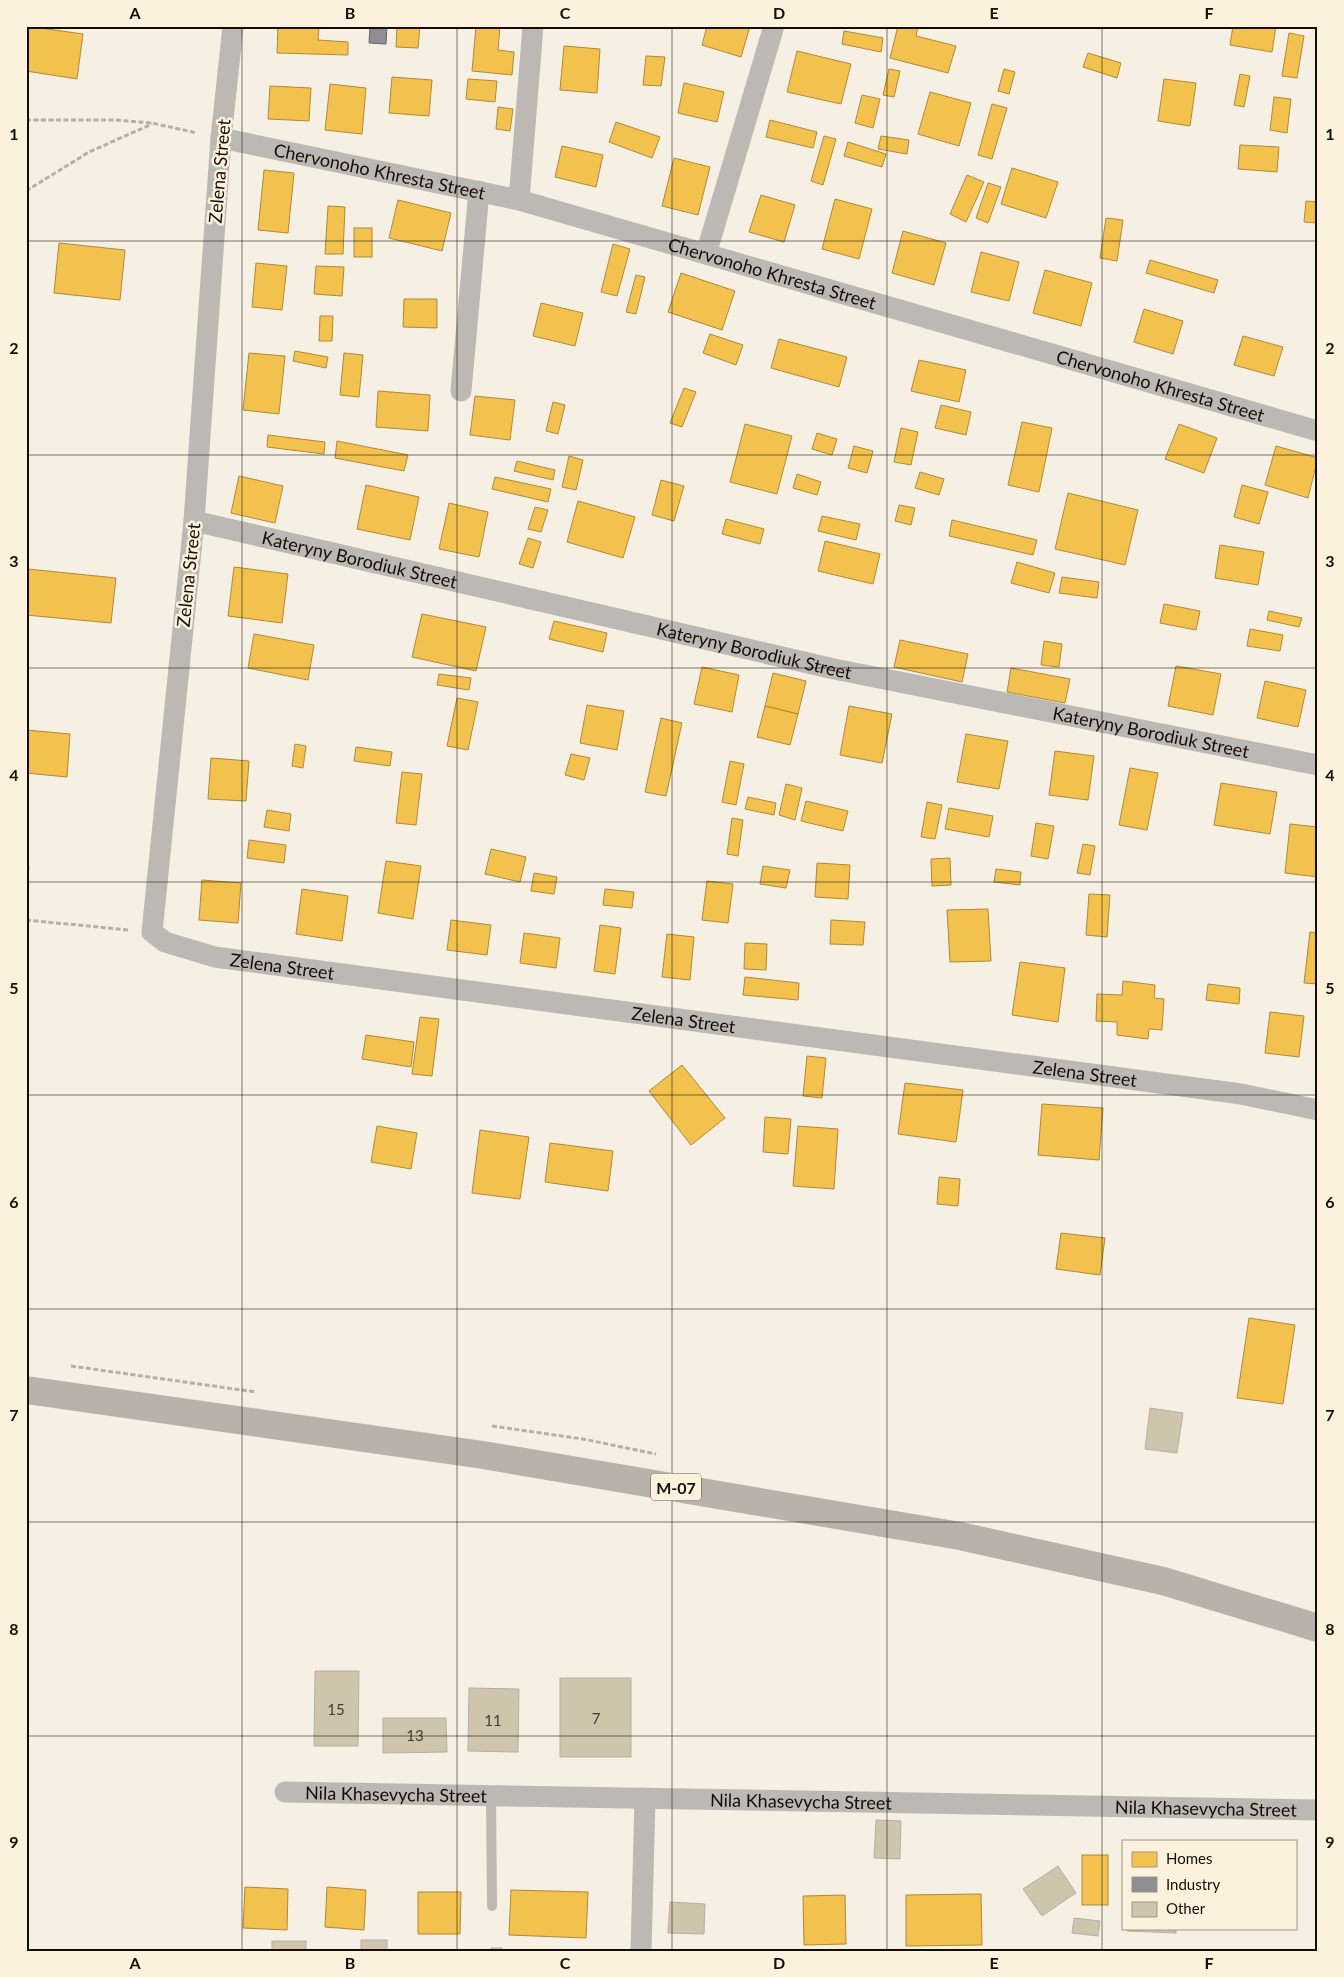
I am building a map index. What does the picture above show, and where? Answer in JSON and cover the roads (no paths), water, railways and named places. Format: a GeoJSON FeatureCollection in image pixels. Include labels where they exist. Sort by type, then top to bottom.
{"type":"FeatureCollection","features":[{"type":"Feature","properties":{"kind":"highway","name":"М-07"},"geometry":{"type":"LineString","coordinates":[[26,1390],[484,1455],[960,1536],[1163,1581],[1318,1628]]}},
{"type":"Feature","properties":{"kind":"street","name":"Zelena Street"},"geometry":{"type":"LineString","coordinates":[[233,26],[221,138],[194,521],[152,932],[165,942],[215,957],[1241,1094],[1318,1110]]}},
{"type":"Feature","properties":{"kind":"street"},"geometry":{"type":"LineString","coordinates":[[519,200],[533,26]]}},
{"type":"Feature","properties":{"kind":"street"},"geometry":{"type":"LineString","coordinates":[[706,254],[774,26]]}},
{"type":"Feature","properties":{"kind":"street","name":"Chervonoho Khresta Street"},"geometry":{"type":"LineString","coordinates":[[221,138],[519,200],[1318,431]]}},
{"type":"Feature","properties":{"kind":"street"},"geometry":{"type":"LineString","coordinates":[[461,391],[479,191]]}},
{"type":"Feature","properties":{"kind":"street","name":"Kateryny Borodiuk Street"},"geometry":{"type":"LineString","coordinates":[[194,521],[834,669],[1318,765]]}},
{"type":"Feature","properties":{"kind":"street","name":"Nila Khasevycha Street"},"geometry":{"type":"LineString","coordinates":[[285,1792],[1318,1810]]}},
{"type":"Feature","properties":{"kind":"street"},"geometry":{"type":"LineString","coordinates":[[641,1951],[645,1799]]}},
{"type":"Feature","properties":{"kind":"lane"},"geometry":{"type":"LineString","coordinates":[[491,1797],[492,1906]]}}]}
